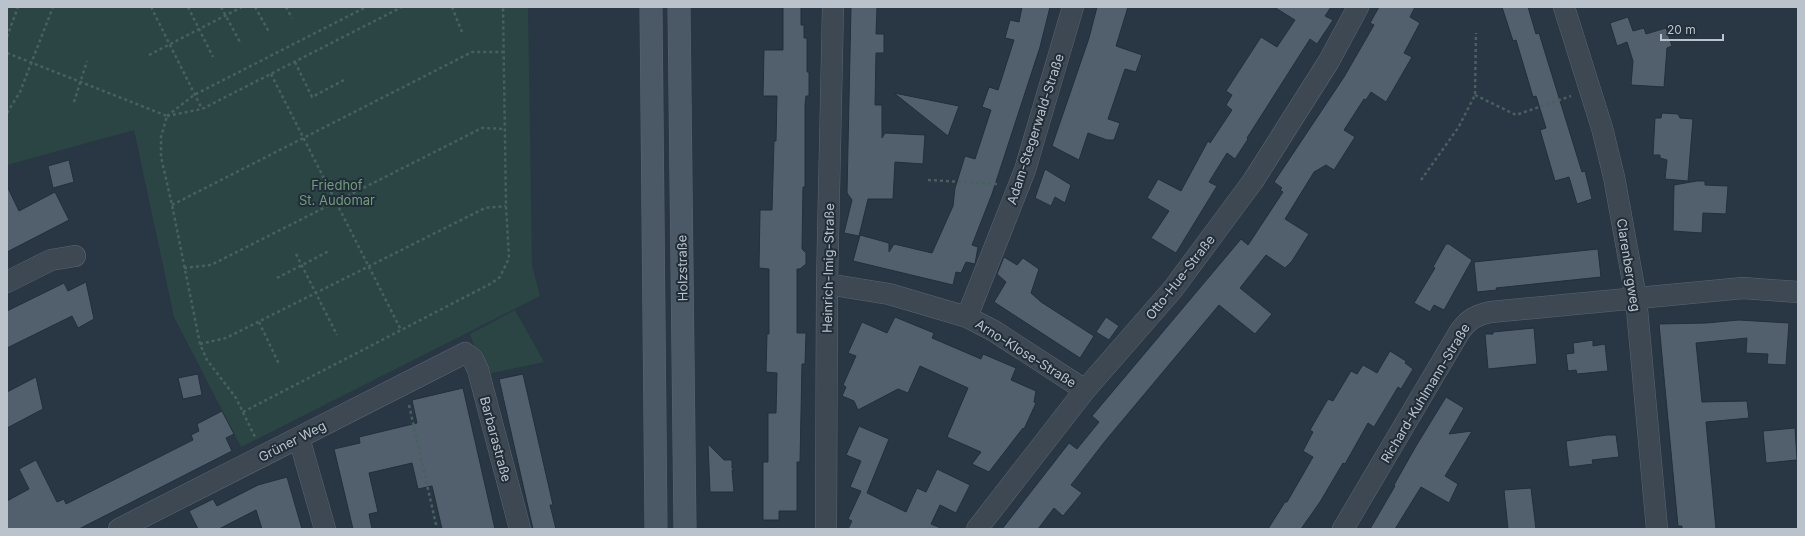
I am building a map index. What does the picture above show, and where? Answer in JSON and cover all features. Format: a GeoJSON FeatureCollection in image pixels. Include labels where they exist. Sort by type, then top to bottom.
{"type":"FeatureCollection","features":[{"type":"Feature","properties":{"kind":"main road"},"geometry":{"type":"LineString","coordinates":[[651,7],[656,529]]}},
{"type":"Feature","properties":{"kind":"main road","name":"Holzstraße"},"geometry":{"type":"LineString","coordinates":[[679,7],[686,529]]}},
{"type":"Feature","properties":{"kind":"street","name":"Heinrich-Imig-Straße"},"geometry":{"type":"LineString","coordinates":[[826,529],[827,284],[833,7]]}},
{"type":"Feature","properties":{"kind":"street","name":"Adam-Stegerwald-Straße"},"geometry":{"type":"LineString","coordinates":[[967,317],[1025,170],[1073,7]]}},
{"type":"Feature","properties":{"kind":"street","name":"Otto-Hue-Straße"},"geometry":{"type":"LineString","coordinates":[[977,529],[1085,390],[1173,288],[1253,181],[1329,61],[1358,7]]}},
{"type":"Feature","properties":{"kind":"street","name":"Clarenbergweg"},"geometry":{"type":"LineString","coordinates":[[1564,7],[1602,128],[1614,177],[1636,298],[1657,529]]}},
{"type":"Feature","properties":{"kind":"street"},"geometry":{"type":"LineString","coordinates":[[7,282],[51,260],[75,256]]}},
{"type":"Feature","properties":{"kind":"street","name":"Arno-Klose-Straße"},"geometry":{"type":"LineString","coordinates":[[827,284],[889,294],[967,317],[994,331],[1085,390]]}},
{"type":"Feature","properties":{"kind":"street","name":"Richard-Kuhlmann-Straße"},"geometry":{"type":"LineString","coordinates":[[1343,529],[1467,322],[1477,314],[1743,288],[1798,292]]}},
{"type":"Feature","properties":{"kind":"street","name":"Grüner Weg"},"geometry":{"type":"LineString","coordinates":[[118,529],[465,353]]}},
{"type":"Feature","properties":{"kind":"street","name":"Barbarastraße"},"geometry":{"type":"LineString","coordinates":[[465,353],[473,359],[478,370],[520,529]]}},
{"type":"Feature","properties":{"kind":"street"},"geometry":{"type":"LineString","coordinates":[[299,438],[325,529]]}},
{"type":"Feature","properties":{"kind":"path"},"geometry":{"type":"LineString","coordinates":[[7,37],[18,7]]}},
{"type":"Feature","properties":{"kind":"path"},"geometry":{"type":"LineString","coordinates":[[7,113],[20,92],[53,7]]}},
{"type":"Feature","properties":{"kind":"path"},"geometry":{"type":"LineString","coordinates":[[151,7],[202,109]]}},
{"type":"Feature","properties":{"kind":"path"},"geometry":{"type":"LineString","coordinates":[[188,7],[213,57]]}},
{"type":"Feature","properties":{"kind":"path"},"geometry":{"type":"LineString","coordinates":[[221,7],[241,44]]}},
{"type":"Feature","properties":{"kind":"path"},"geometry":{"type":"LineString","coordinates":[[149,55],[242,7]]}},
{"type":"Feature","properties":{"kind":"path"},"geometry":{"type":"LineString","coordinates":[[255,7],[269,32]]}},
{"type":"Feature","properties":{"kind":"path"},"geometry":{"type":"LineString","coordinates":[[286,7],[292,18]]}},
{"type":"Feature","properties":{"kind":"path"},"geometry":{"type":"LineString","coordinates":[[264,456],[236,398],[207,360],[200,344],[161,157],[161,137],[167,116],[194,94],[366,7]]}},
{"type":"Feature","properties":{"kind":"path"},"geometry":{"type":"LineString","coordinates":[[392,7],[394,11]]}},
{"type":"Feature","properties":{"kind":"path"},"geometry":{"type":"LineString","coordinates":[[7,53],[167,116],[202,109],[402,7]]}},
{"type":"Feature","properties":{"kind":"path"},"geometry":{"type":"LineString","coordinates":[[452,7],[462,32]]}},
{"type":"Feature","properties":{"kind":"path"},"geometry":{"type":"LineString","coordinates":[[243,412],[492,283],[500,276],[509,258],[506,206],[503,7]]}},
{"type":"Feature","properties":{"kind":"path"},"geometry":{"type":"LineString","coordinates":[[1421,180],[1458,128],[1474,95],[1476,33]]}},
{"type":"Feature","properties":{"kind":"path"},"geometry":{"type":"LineString","coordinates":[[172,204],[472,52],[504,52]]}},
{"type":"Feature","properties":{"kind":"path"},"geometry":{"type":"LineString","coordinates":[[74,102],[87,61]]}},
{"type":"Feature","properties":{"kind":"path"},"geometry":{"type":"LineString","coordinates":[[295,62],[312,97],[346,79]]}},
{"type":"Feature","properties":{"kind":"path"},"geometry":{"type":"LineString","coordinates":[[271,74],[401,330]]}},
{"type":"Feature","properties":{"kind":"path"},"geometry":{"type":"LineString","coordinates":[[1474,95],[1516,115],[1590,90]]}},
{"type":"Feature","properties":{"kind":"path"},"geometry":{"type":"LineString","coordinates":[[184,268],[211,265],[336,200],[482,128],[505,129]]}},
{"type":"Feature","properties":{"kind":"path"},"geometry":{"type":"LineString","coordinates":[[928,180],[1019,185]]}},
{"type":"Feature","properties":{"kind":"path"},"geometry":{"type":"LineString","coordinates":[[200,344],[226,338],[486,208],[506,206]]}},
{"type":"Feature","properties":{"kind":"path"},"geometry":{"type":"LineString","coordinates":[[277,278],[329,252]]}},
{"type":"Feature","properties":{"kind":"path"},"geometry":{"type":"LineString","coordinates":[[296,254],[337,335]]}},
{"type":"Feature","properties":{"kind":"path"},"geometry":{"type":"LineString","coordinates":[[259,322],[279,364]]}},
{"type":"Feature","properties":{"kind":"path"},"geometry":{"type":"LineString","coordinates":[[404,383],[437,529]]}},
{"type":"Feature","properties":{"kind":"green space","name":"Friedhof St. Audomar"},"geometry":{"type":"Polygon","coordinates":[[[7,7],[528,7],[532,265],[540,296],[241,447],[174,317],[134,130],[7,165],[7,7]]]}},
{"type":"Feature","properties":{"kind":"green space"},"geometry":{"type":"Polygon","coordinates":[[[515,310],[544,362],[484,375],[470,334],[515,310]]]}},
{"type":"Feature","properties":{"kind":"building"},"geometry":{"type":"Polygon","coordinates":[[[783,7],[801,7],[801,25],[804,25],[804,38],[807,38],[809,96],[806,96],[805,105],[805,187],[803,187],[802,249],[806,253],[806,264],[800,269],[797,269],[797,333],[806,333],[805,364],[802,364],[800,462],[797,462],[797,511],[779,511],[779,520],[763,520],[763,462],[768,462],[768,413],[776,413],[777,373],[766,372],[767,334],[769,334],[769,269],[759,268],[760,210],[772,210],[774,141],[776,141],[777,96],[763,96],[764,50],[783,50],[783,7]]]}},
{"type":"Feature","properties":{"kind":"building"},"geometry":{"type":"Polygon","coordinates":[[[851,7],[877,7],[876,34],[884,34],[884,53],[876,53],[875,105],[882,105],[882,138],[885,133],[925,135],[923,164],[895,162],[893,199],[868,199],[859,236],[844,233],[852,200],[847,193],[851,7]]]}},
{"type":"Feature","properties":{"kind":"building"},"geometry":{"type":"Polygon","coordinates":[[[1022,7],[1050,7],[1040,47],[992,194],[972,245],[978,247],[975,264],[966,262],[961,273],[956,272],[953,285],[853,261],[860,235],[889,243],[889,252],[894,244],[932,253],[953,206],[955,188],[965,156],[975,159],[991,110],[982,107],[989,87],[998,90],[1014,40],[1005,38],[1010,20],[1019,22],[1022,7]]]}},
{"type":"Feature","properties":{"kind":"building"},"geometry":{"type":"Polygon","coordinates":[[[1097,7],[1128,7],[1116,46],[1142,55],[1136,72],[1125,69],[1108,119],[1120,123],[1114,140],[1107,140],[1088,133],[1079,160],[1052,146],[1089,38],[1097,7]]]}},
{"type":"Feature","properties":{"kind":"building"},"geometry":{"type":"Polygon","coordinates":[[[1274,7],[1331,7],[1325,16],[1333,20],[1317,44],[1310,39],[1235,159],[1227,153],[1209,182],[1217,186],[1176,253],[1151,238],[1169,211],[1147,198],[1158,179],[1181,191],[1208,141],[1210,143],[1232,110],[1226,105],[1232,95],[1226,91],[1261,37],[1277,47],[1295,20],[1274,7]]]}},
{"type":"Feature","properties":{"kind":"building"},"geometry":{"type":"Polygon","coordinates":[[[1379,7],[1415,7],[1410,17],[1420,23],[1404,53],[1412,57],[1386,102],[1371,92],[1366,100],[1364,99],[1344,130],[1355,137],[1334,170],[1326,165],[1314,172],[1285,219],[1309,234],[1292,261],[1285,268],[1266,255],[1240,288],[1272,314],[1255,334],[1219,305],[1106,440],[1071,485],[1082,493],[1063,516],[1054,508],[1038,529],[1002,529],[1069,443],[1077,449],[1099,422],[1092,416],[1241,239],[1248,245],[1283,192],[1280,190],[1282,188],[1274,182],[1344,77],[1374,25],[1370,23],[1379,7]]]}},
{"type":"Feature","properties":{"kind":"building"},"geometry":{"type":"Polygon","coordinates":[[[1502,7],[1528,7],[1536,34],[1539,33],[1582,172],[1585,171],[1592,199],[1577,204],[1569,177],[1555,181],[1540,130],[1546,128],[1536,96],[1533,97],[1516,40],[1513,41],[1502,7]]]}},
{"type":"Feature","properties":{"kind":"building"},"geometry":{"type":"Polygon","coordinates":[[[1628,17],[1633,31],[1644,28],[1646,34],[1666,28],[1672,46],[1667,48],[1664,87],[1631,85],[1633,61],[1627,42],[1617,46],[1610,23],[1628,17]]]}},
{"type":"Feature","properties":{"kind":"building"},"geometry":{"type":"Polygon","coordinates":[[[894,93],[959,106],[948,136],[894,93]]]}},
{"type":"Feature","properties":{"kind":"building"},"geometry":{"type":"Polygon","coordinates":[[[1662,113],[1678,114],[1680,118],[1693,119],[1688,181],[1665,179],[1667,160],[1660,158],[1660,155],[1653,155],[1655,118],[1661,118],[1662,113]]]}},
{"type":"Feature","properties":{"kind":"building"},"geometry":{"type":"Polygon","coordinates":[[[69,160],[74,182],[53,188],[48,166],[69,160]]]}},
{"type":"Feature","properties":{"kind":"building"},"geometry":{"type":"Polygon","coordinates":[[[1045,169],[1071,185],[1065,203],[1055,197],[1051,206],[1035,198],[1045,169]]]}},
{"type":"Feature","properties":{"kind":"building"},"geometry":{"type":"Polygon","coordinates":[[[1705,181],[1705,185],[1728,186],[1726,214],[1703,213],[1702,233],[1673,231],[1674,185],[1705,181]]]}},
{"type":"Feature","properties":{"kind":"building"},"geometry":{"type":"Polygon","coordinates":[[[7,186],[19,211],[55,192],[69,220],[7,252],[7,186]]]}},
{"type":"Feature","properties":{"kind":"building"},"geometry":{"type":"Polygon","coordinates":[[[1446,244],[1449,244],[1472,260],[1444,310],[1434,305],[1430,312],[1414,303],[1435,268],[1433,267],[1446,244]]]}},
{"type":"Feature","properties":{"kind":"building"},"geometry":{"type":"Polygon","coordinates":[[[1598,249],[1601,277],[1496,288],[1497,290],[1477,292],[1474,262],[1598,249]]]}},
{"type":"Feature","properties":{"kind":"building"},"geometry":{"type":"Polygon","coordinates":[[[1004,257],[1017,265],[1023,258],[1039,269],[1031,293],[1041,302],[1094,336],[1080,358],[994,302],[1006,282],[997,274],[1004,257]]]}},
{"type":"Feature","properties":{"kind":"building"},"geometry":{"type":"Polygon","coordinates":[[[86,282],[94,319],[78,328],[72,316],[7,348],[7,311],[64,283],[68,291],[86,282]]]}},
{"type":"Feature","properties":{"kind":"building"},"geometry":{"type":"Polygon","coordinates":[[[895,317],[934,333],[932,338],[981,359],[983,354],[1016,368],[1011,380],[1036,391],[1034,402],[1036,403],[1024,429],[1023,428],[989,472],[972,464],[981,452],[947,437],[968,388],[920,366],[908,393],[898,389],[858,410],[854,401],[842,396],[846,387],[843,385],[856,356],[848,353],[862,322],[887,333],[895,317]]]}},
{"type":"Feature","properties":{"kind":"building"},"geometry":{"type":"Polygon","coordinates":[[[1106,317],[1119,326],[1109,340],[1096,332],[1106,317]]]}},
{"type":"Feature","properties":{"kind":"building"},"geometry":{"type":"Polygon","coordinates":[[[1739,320],[1789,323],[1786,365],[1767,364],[1768,354],[1746,353],[1747,338],[1696,343],[1702,402],[1747,401],[1749,418],[1706,422],[1716,529],[1682,529],[1682,526],[1678,526],[1659,324],[1706,323],[1739,320]]]}},
{"type":"Feature","properties":{"kind":"building"},"geometry":{"type":"Polygon","coordinates":[[[1534,328],[1537,364],[1488,369],[1485,334],[1534,328]]]}},
{"type":"Feature","properties":{"kind":"building"},"geometry":{"type":"Polygon","coordinates":[[[1593,340],[1593,346],[1605,344],[1608,371],[1577,374],[1576,370],[1568,371],[1566,354],[1574,353],[1573,343],[1593,340]]]}},
{"type":"Feature","properties":{"kind":"building"},"geometry":{"type":"Polygon","coordinates":[[[1390,351],[1406,361],[1405,363],[1413,369],[1401,389],[1398,387],[1374,427],[1368,423],[1345,464],[1343,463],[1320,502],[1301,529],[1268,529],[1285,502],[1287,502],[1313,457],[1303,451],[1313,432],[1310,430],[1328,399],[1333,401],[1351,371],[1357,374],[1363,365],[1377,373],[1390,351]]]}},
{"type":"Feature","properties":{"kind":"building"},"geometry":{"type":"Polygon","coordinates":[[[198,374],[202,395],[183,399],[178,378],[198,374]]]}},
{"type":"Feature","properties":{"kind":"building"},"geometry":{"type":"Polygon","coordinates":[[[523,374],[553,505],[550,505],[556,529],[533,529],[499,379],[523,374]]]}},
{"type":"Feature","properties":{"kind":"building"},"geometry":{"type":"Polygon","coordinates":[[[36,377],[43,409],[7,428],[7,392],[36,377]]]}},
{"type":"Feature","properties":{"kind":"building"},"geometry":{"type":"Polygon","coordinates":[[[463,388],[495,529],[442,529],[432,486],[418,489],[412,463],[369,473],[378,512],[369,514],[372,529],[353,529],[334,449],[360,443],[359,437],[417,423],[412,400],[463,388]]]}},
{"type":"Feature","properties":{"kind":"building"},"geometry":{"type":"Polygon","coordinates":[[[1446,397],[1464,408],[1449,434],[1472,431],[1445,476],[1458,484],[1449,503],[1421,487],[1395,529],[1370,529],[1416,446],[1446,397]]]}},
{"type":"Feature","properties":{"kind":"building"},"geometry":{"type":"Polygon","coordinates":[[[222,411],[234,434],[226,438],[232,451],[79,529],[7,529],[7,501],[29,489],[19,469],[36,460],[57,502],[64,499],[66,504],[193,440],[191,435],[199,431],[197,424],[222,411]]]}},
{"type":"Feature","properties":{"kind":"building"},"geometry":{"type":"Polygon","coordinates":[[[859,426],[889,439],[867,493],[906,512],[917,488],[926,492],[937,469],[970,485],[956,513],[940,505],[931,524],[943,529],[848,529],[852,521],[848,519],[861,491],[850,487],[861,461],[846,455],[859,426]]]}},
{"type":"Feature","properties":{"kind":"building"},"geometry":{"type":"Polygon","coordinates":[[[1795,428],[1797,460],[1766,463],[1763,431],[1795,428]]]}},
{"type":"Feature","properties":{"kind":"building"},"geometry":{"type":"Polygon","coordinates":[[[1616,435],[1619,457],[1592,460],[1593,464],[1569,467],[1566,441],[1616,435]]]}},
{"type":"Feature","properties":{"kind":"building"},"geometry":{"type":"Polygon","coordinates":[[[708,444],[724,460],[732,460],[732,468],[734,470],[732,470],[734,492],[710,492],[708,444]]]}},
{"type":"Feature","properties":{"kind":"building"},"geometry":{"type":"Polygon","coordinates":[[[287,477],[302,529],[262,529],[256,510],[219,529],[198,529],[189,511],[213,499],[217,506],[258,485],[287,477]]]}},
{"type":"Feature","properties":{"kind":"building"},"geometry":{"type":"Polygon","coordinates":[[[1531,488],[1536,529],[1508,529],[1504,490],[1531,488]]]}}]}
